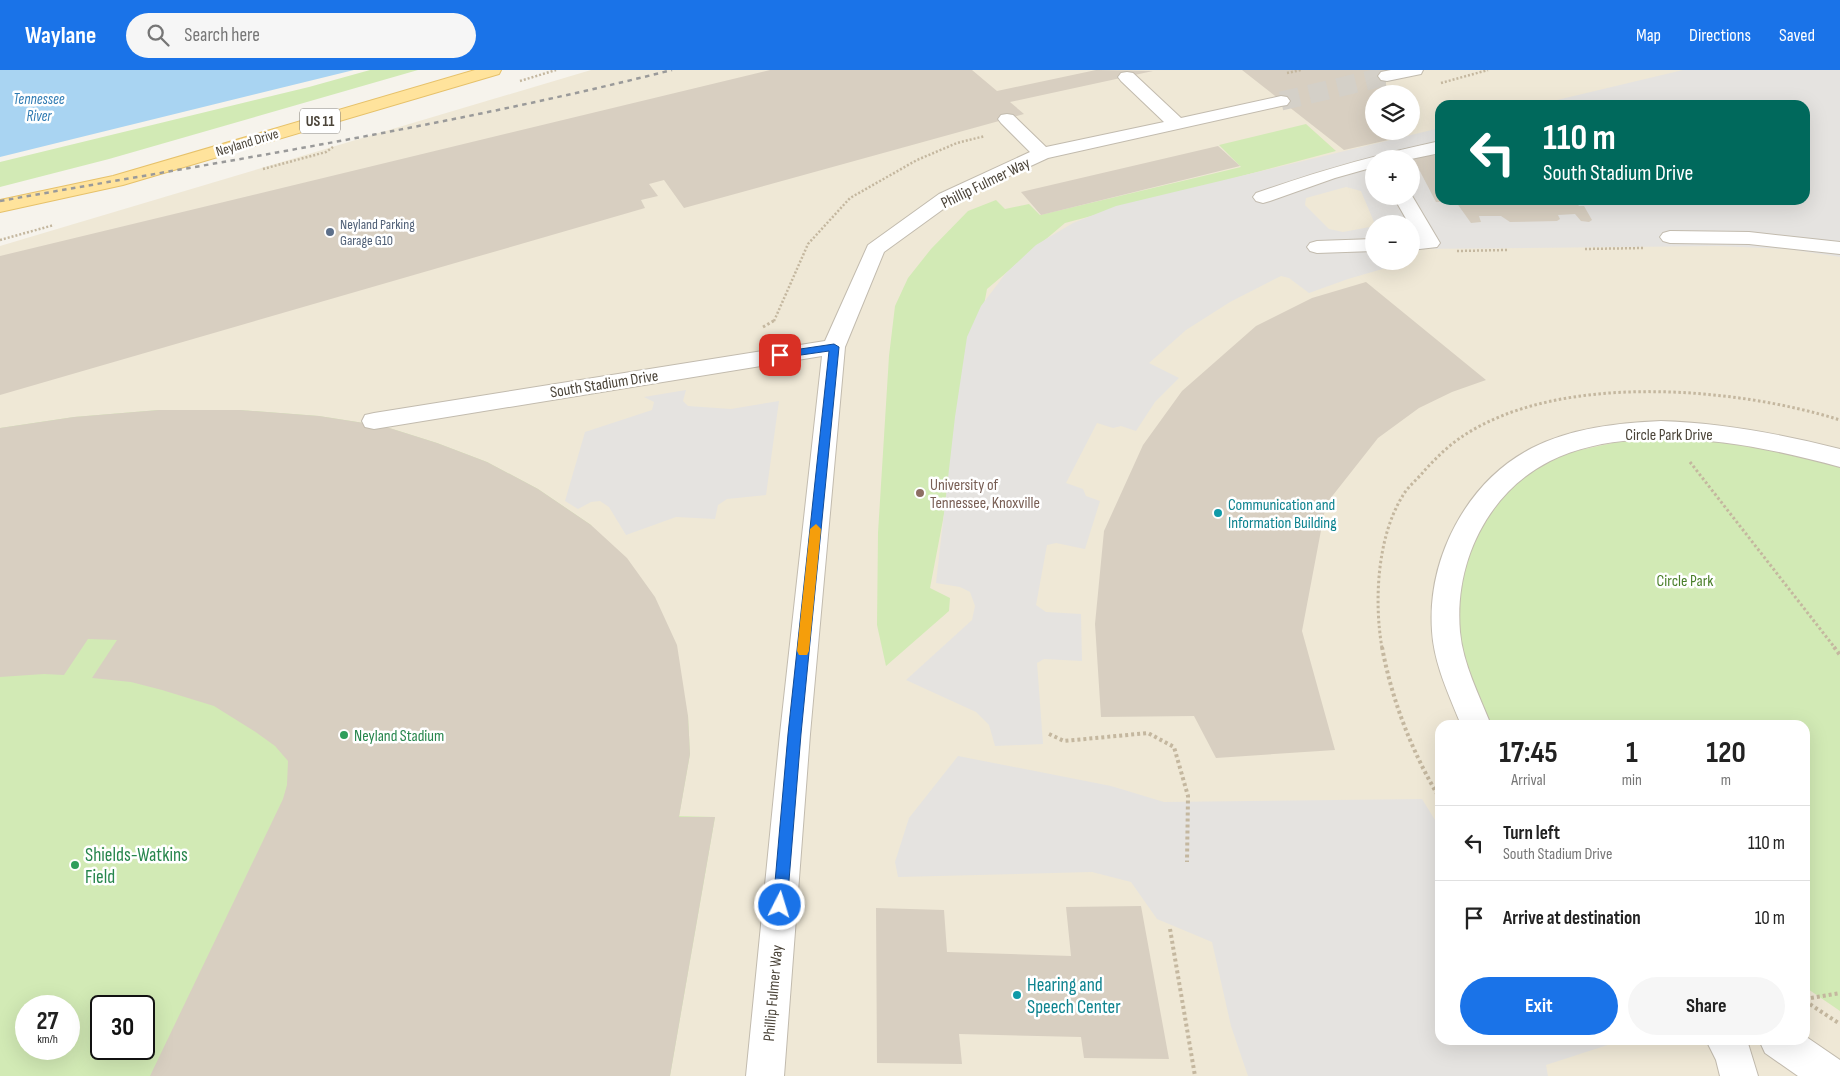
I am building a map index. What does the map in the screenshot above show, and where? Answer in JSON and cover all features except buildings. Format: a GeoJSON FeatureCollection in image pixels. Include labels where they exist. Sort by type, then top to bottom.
{"type":"FeatureCollection","features":[{"type":"Feature","properties":{"kind":"main road","name":"Neyland Drive"},"geometry":{"type":"LineString","coordinates":[[0,206],[116,182],[493,70]]}},
{"type":"Feature","properties":{"kind":"main road","name":"Neyland Drive"},"geometry":{"type":"LineString","coordinates":[[0,222],[68,202],[116,182]]}},
{"type":"Feature","properties":{"kind":"street"},"geometry":{"type":"LineString","coordinates":[[1387,76],[1415,70]]}},
{"type":"Feature","properties":{"kind":"street"},"geometry":{"type":"LineString","coordinates":[[1126,76],[1177,124]]}},
{"type":"Feature","properties":{"kind":"street","name":"Phillip Fulmer Way"},"geometry":{"type":"LineString","coordinates":[[765,1076],[795,734],[834,347],[875,249],[946,198],[1042,154],[1281,101]]}},
{"type":"Feature","properties":{"kind":"street"},"geometry":{"type":"LineString","coordinates":[[1007,119],[1042,154]]}},
{"type":"Feature","properties":{"kind":"street"},"geometry":{"type":"LineString","coordinates":[[1420,151],[1435,148]]}},
{"type":"Feature","properties":{"kind":"street"},"geometry":{"type":"LineString","coordinates":[[1263,196],[1365,164]]}},
{"type":"Feature","properties":{"kind":"street"},"geometry":{"type":"LineString","coordinates":[[1420,226],[1430,243],[1420,244]]}},
{"type":"Feature","properties":{"kind":"street"},"geometry":{"type":"LineString","coordinates":[[1670,237],[1749,238],[1840,248]]}},
{"type":"Feature","properties":{"kind":"street"},"geometry":{"type":"LineString","coordinates":[[1317,247],[1365,245]]}},
{"type":"Feature","properties":{"kind":"street","name":"South Stadium Drive"},"geometry":{"type":"LineString","coordinates":[[374,420],[834,347]]}},
{"type":"Feature","properties":{"kind":"street","name":"Circle Park Drive"},"geometry":{"type":"LineString","coordinates":[[1474,720],[1458,682],[1446,633],[1445,595],[1453,559],[1467,526],[1484,502],[1505,479],[1531,460],[1557,448],[1586,439],[1634,431],[1664,430],[1733,434],[1796,446],[1840,458]]}},
{"type":"Feature","properties":{"kind":"street"},"geometry":{"type":"LineString","coordinates":[[1728,1045],[1733,1052],[1739,1076]]}},
{"type":"Feature","properties":{"kind":"street"},"geometry":{"type":"LineString","coordinates":[[1785,1045],[1831,1076]]}},
{"type":"Feature","properties":{"kind":"path"},"geometry":{"type":"LineString","coordinates":[[1440,83],[1488,70]]}},
{"type":"Feature","properties":{"kind":"path"},"geometry":{"type":"LineString","coordinates":[[1686,457],[1840,655]]}},
{"type":"Feature","properties":{"kind":"path"},"geometry":{"type":"LineString","coordinates":[[1049,734],[1064,741],[1148,733],[1174,747],[1188,796],[1187,862]]}},
{"type":"Feature","properties":{"kind":"path"},"geometry":{"type":"LineString","coordinates":[[1170,929],[1195,1076]]}},
{"type":"Feature","properties":{"kind":"path"},"geometry":{"type":"LineString","coordinates":[[1810,999],[1840,993]]}},
{"type":"Feature","properties":{"kind":"path"},"geometry":{"type":"LineString","coordinates":[[1810,1003],[1840,1024]]}},
{"type":"Feature","properties":{"kind":"shaded area","name":"University of Tennessee, Knoxville"},"geometry":{"type":"Polygon","coordinates":[[[591,70],[1840,70],[1840,1076],[0,1076],[0,246],[591,70]]]}},
{"type":"Feature","properties":{"kind":"shaded area"},"geometry":{"type":"Polygon","coordinates":[[[1683,70],[1840,70],[1840,257],[1788,249],[1718,246],[1420,249],[1420,215],[1371,215],[1367,205],[1420,205],[1420,150],[1365,150],[1365,201],[1361,191],[1346,187],[1306,198],[1305,205],[1329,229],[1343,232],[1365,228],[1365,270],[1379,270],[1309,293],[1289,278],[1281,276],[1230,302],[1186,330],[1149,363],[1179,378],[1155,402],[1136,431],[1121,426],[1113,428],[1097,423],[1066,483],[1083,489],[1086,496],[1100,501],[1085,549],[1056,543],[1047,545],[1036,605],[1046,612],[1081,614],[1082,661],[1044,659],[1037,663],[1043,744],[995,746],[989,725],[976,712],[906,680],[972,620],[975,606],[970,592],[960,587],[936,583],[955,417],[967,337],[981,306],[1006,273],[1036,245],[1073,223],[1116,206],[1390,140],[1420,140],[1420,133],[1435,129],[1435,205],[1810,205],[1810,100],[1557,100],[1683,70]]]}},
{"type":"Feature","properties":{"kind":"shaded area"},"geometry":{"type":"Polygon","coordinates":[[[686,390],[683,401],[688,406],[731,409],[779,401],[766,495],[727,499],[718,505],[715,519],[676,517],[626,535],[609,507],[600,501],[591,502],[578,509],[565,501],[585,432],[652,410],[654,402],[644,397],[686,390]]]}},
{"type":"Feature","properties":{"kind":"shaded area"},"geometry":{"type":"Polygon","coordinates":[[[958,756],[1111,786],[1164,802],[1422,799],[1435,820],[1435,1045],[1608,1045],[1546,1065],[1548,1076],[1248,1076],[1231,1026],[1212,942],[1157,919],[1131,882],[1092,872],[898,877],[895,862],[909,818],[958,756]]]}},
{"type":"Feature","properties":{"kind":"green space"},"geometry":{"type":"Polygon","coordinates":[[[370,70],[418,70],[109,159],[0,187],[0,162],[309,87],[370,70]]]}},
{"type":"Feature","properties":{"kind":"green space"},"geometry":{"type":"Polygon","coordinates":[[[1306,124],[1336,151],[1065,223],[987,289],[930,588],[950,598],[949,611],[886,666],[877,625],[878,533],[889,356],[895,306],[908,278],[931,249],[968,211],[996,200],[1005,209],[1029,204],[1040,215],[1241,167],[1219,145],[1306,124]]]}},
{"type":"Feature","properties":{"kind":"green space","name":"Neyland Stadium"},"geometry":{"type":"Polygon","coordinates":[[[159,410],[240,410],[319,416],[383,426],[437,443],[487,462],[538,489],[591,525],[688,716],[690,754],[679,816],[715,817],[670,1076],[0,1076],[0,428],[74,417],[159,410]]]}},
{"type":"Feature","properties":{"kind":"green space","name":"Circle Park"},"geometry":{"type":"Polygon","coordinates":[[[1686,435],[1730,438],[1840,464],[1840,1011],[1810,990],[1810,720],[1489,720],[1475,699],[1456,630],[1464,542],[1480,516],[1529,472],[1562,454],[1631,439],[1686,435]]]}},
{"type":"Feature","properties":{"kind":"water","name":"Tennessee River"},"geometry":{"type":"Polygon","coordinates":[[[0,70],[354,70],[0,157],[0,70]]]}},
{"type":"Feature","properties":{"kind":"tunnel"},"geometry":{"type":"LineString","coordinates":[[1281,101],[1387,76]]}},
{"type":"Feature","properties":{"kind":"railway"},"geometry":{"type":"LineString","coordinates":[[0,201],[421,126],[672,70]]}},
{"type":"Feature","properties":{"kind":"slow traffic"},"geometry":{"type":"LineString","coordinates":[[803,651],[816,529]]}},
{"type":"Feature","properties":{"kind":"place","name":"Neyland Parking Garage G10"},"geometry":{"type":"Point","coordinates":[330,232]}},
{"type":"Feature","properties":{"kind":"place","name":"University of Tennessee, Knoxville"},"geometry":{"type":"Point","coordinates":[920,493]}},
{"type":"Feature","properties":{"kind":"place","name":"Communication and Information Building"},"geometry":{"type":"Point","coordinates":[1218,513]}},
{"type":"Feature","properties":{"kind":"place","name":"Neyland Stadium"},"geometry":{"type":"Point","coordinates":[344,735]}},
{"type":"Feature","properties":{"kind":"place","name":"Shields-Watkins Field"},"geometry":{"type":"Point","coordinates":[75,865]}},
{"type":"Feature","properties":{"kind":"place","name":"Hearing and Speech Center"},"geometry":{"type":"Point","coordinates":[1017,995]}},
{"type":"Feature","properties":{"kind":"route"},"geometry":{"type":"LineString","coordinates":[[780,355],[834,347],[795,734],[780,905]]}}]}
